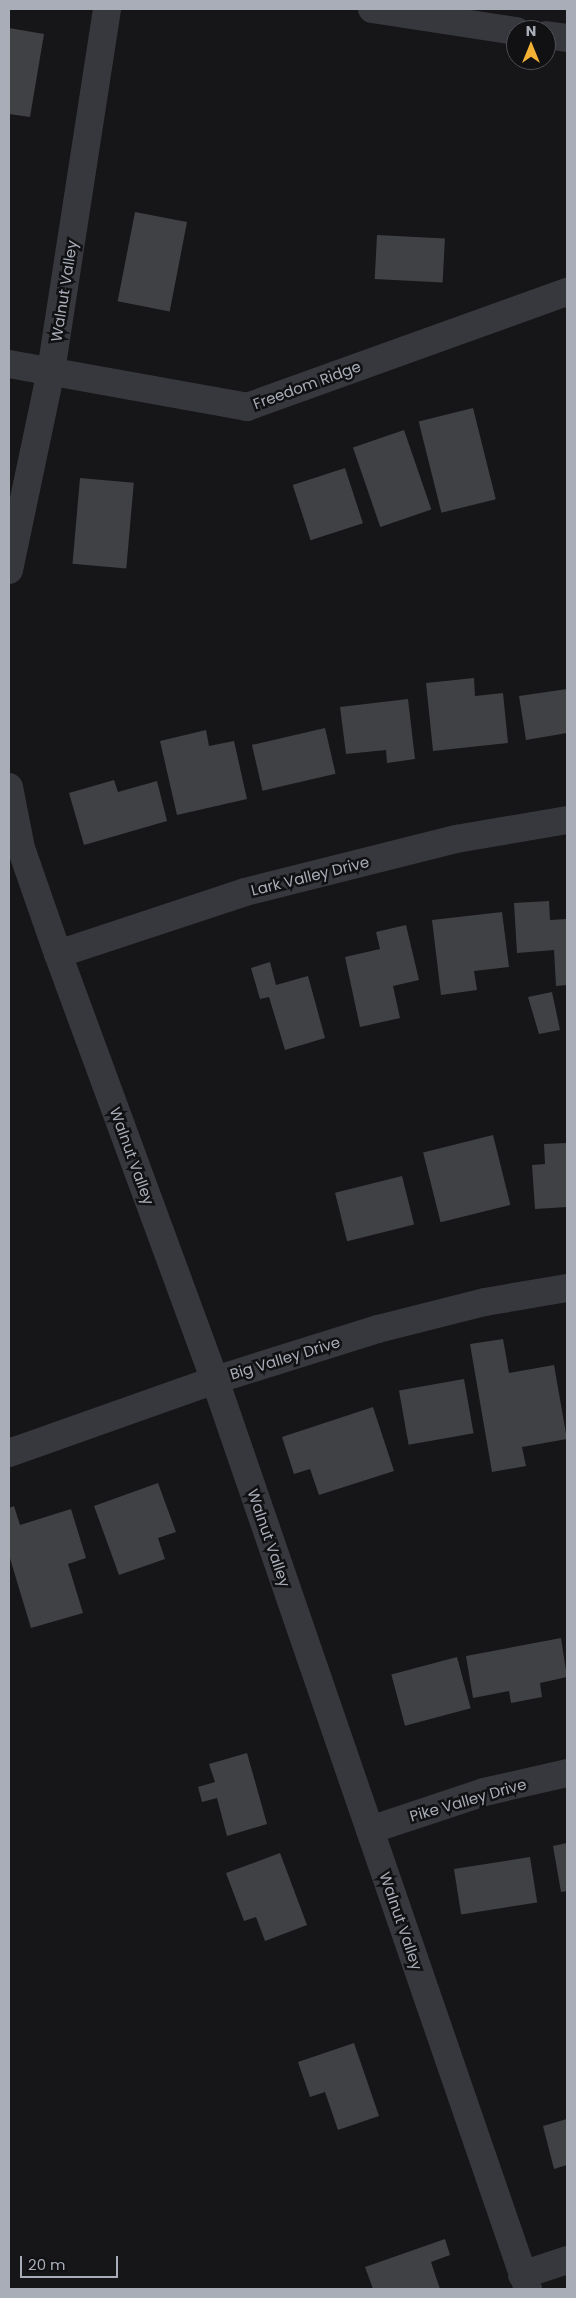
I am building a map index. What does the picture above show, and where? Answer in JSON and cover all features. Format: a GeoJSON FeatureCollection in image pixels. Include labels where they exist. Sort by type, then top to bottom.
{"type":"FeatureCollection","features":[{"type":"Feature","properties":{"kind":"street","name":"Walnut Valley"},"geometry":{"type":"LineString","coordinates":[[9,570],[51,371],[107,9]]}},
{"type":"Feature","properties":{"kind":"street"},"geometry":{"type":"LineString","coordinates":[[372,9],[506,29]]}},
{"type":"Feature","properties":{"kind":"street","name":"Freedom Ridge"},"geometry":{"type":"LineString","coordinates":[[9,364],[247,407],[567,292]]}},
{"type":"Feature","properties":{"kind":"street","name":"Walnut Valley"},"geometry":{"type":"LineString","coordinates":[[9,787],[21,848],[58,954],[215,1380],[525,2282]]}},
{"type":"Feature","properties":{"kind":"street","name":"Lark Valley Drive"},"geometry":{"type":"LineString","coordinates":[[58,954],[245,892],[456,839],[567,820]]}},
{"type":"Feature","properties":{"kind":"street","name":"Big Valley Drive"},"geometry":{"type":"LineString","coordinates":[[9,1453],[215,1380],[378,1329],[485,1302],[567,1288]]}},
{"type":"Feature","properties":{"kind":"street","name":"Pike Valley Drive"},"geometry":{"type":"LineString","coordinates":[[370,1830],[484,1792],[567,1773]]}},
{"type":"Feature","properties":{"kind":"street"},"geometry":{"type":"LineString","coordinates":[[525,2282],[567,2260]]}},
{"type":"Feature","properties":{"kind":"building"},"geometry":{"type":"Polygon","coordinates":[[[9,28],[44,34],[30,117],[9,114],[9,28]]]}},
{"type":"Feature","properties":{"kind":"building"},"geometry":{"type":"Polygon","coordinates":[[[135,212],[187,222],[170,311],[118,301],[135,212]]]}},
{"type":"Feature","properties":{"kind":"building"},"geometry":{"type":"Polygon","coordinates":[[[377,235],[445,239],[443,282],[375,279],[377,235]]]}},
{"type":"Feature","properties":{"kind":"building"},"geometry":{"type":"Polygon","coordinates":[[[473,408],[496,499],[441,513],[419,422],[473,408]]]}},
{"type":"Feature","properties":{"kind":"building"},"geometry":{"type":"Polygon","coordinates":[[[404,430],[431,509],[380,527],[353,448],[404,430]]]}},
{"type":"Feature","properties":{"kind":"building"},"geometry":{"type":"Polygon","coordinates":[[[345,468],[363,523],[311,540],[293,485],[345,468]]]}},
{"type":"Feature","properties":{"kind":"building"},"geometry":{"type":"Polygon","coordinates":[[[80,478],[134,483],[126,568],[73,564],[80,478]]]}},
{"type":"Feature","properties":{"kind":"building"},"geometry":{"type":"Polygon","coordinates":[[[474,678],[475,696],[503,693],[508,743],[433,751],[426,683],[474,678]]]}},
{"type":"Feature","properties":{"kind":"building"},"geometry":{"type":"Polygon","coordinates":[[[567,689],[567,733],[526,740],[519,696],[567,689]]]}},
{"type":"Feature","properties":{"kind":"building"},"geometry":{"type":"Polygon","coordinates":[[[408,699],[415,759],[387,763],[386,750],[346,754],[340,707],[408,699]]]}},
{"type":"Feature","properties":{"kind":"building"},"geometry":{"type":"Polygon","coordinates":[[[325,728],[336,774],[262,791],[252,745],[325,728]]]}},
{"type":"Feature","properties":{"kind":"building"},"geometry":{"type":"Polygon","coordinates":[[[206,730],[209,746],[234,741],[247,799],[177,815],[160,741],[206,730]]]}},
{"type":"Feature","properties":{"kind":"building"},"geometry":{"type":"Polygon","coordinates":[[[114,780],[118,792],[157,781],[167,821],[84,845],[69,793],[114,780]]]}},
{"type":"Feature","properties":{"kind":"building"},"geometry":{"type":"Polygon","coordinates":[[[549,901],[550,920],[567,919],[567,985],[556,986],[554,950],[517,953],[514,903],[549,901]]]}},
{"type":"Feature","properties":{"kind":"building"},"geometry":{"type":"Polygon","coordinates":[[[502,912],[509,967],[474,971],[477,990],[441,995],[432,920],[502,912]]]}},
{"type":"Feature","properties":{"kind":"building"},"geometry":{"type":"Polygon","coordinates":[[[406,925],[419,980],[393,986],[400,1018],[360,1027],[345,957],[380,949],[376,932],[406,925]]]}},
{"type":"Feature","properties":{"kind":"building"},"geometry":{"type":"Polygon","coordinates":[[[270,962],[276,985],[308,976],[325,1038],[285,1050],[269,997],[260,999],[251,968],[270,962]]]}},
{"type":"Feature","properties":{"kind":"building"},"geometry":{"type":"Polygon","coordinates":[[[552,992],[560,1030],[539,1034],[528,997],[552,992]]]}},
{"type":"Feature","properties":{"kind":"building"},"geometry":{"type":"Polygon","coordinates":[[[493,1135],[510,1205],[441,1222],[423,1152],[493,1135]]]}},
{"type":"Feature","properties":{"kind":"building"},"geometry":{"type":"Polygon","coordinates":[[[567,1143],[567,1207],[535,1209],[532,1165],[545,1164],[544,1144],[567,1143]]]}},
{"type":"Feature","properties":{"kind":"building"},"geometry":{"type":"Polygon","coordinates":[[[402,1176],[414,1225],[347,1241],[335,1193],[402,1176]]]}},
{"type":"Feature","properties":{"kind":"building"},"geometry":{"type":"Polygon","coordinates":[[[503,1339],[509,1373],[554,1365],[567,1439],[522,1447],[526,1466],[492,1472],[470,1344],[503,1339]]]}},
{"type":"Feature","properties":{"kind":"building"},"geometry":{"type":"Polygon","coordinates":[[[464,1379],[474,1433],[409,1445],[399,1390],[464,1379]]]}},
{"type":"Feature","properties":{"kind":"building"},"geometry":{"type":"Polygon","coordinates":[[[373,1407],[394,1471],[319,1495],[310,1469],[294,1474],[282,1437],[373,1407]]]}},
{"type":"Feature","properties":{"kind":"building"},"geometry":{"type":"Polygon","coordinates":[[[158,1483],[176,1532],[158,1538],[165,1559],[119,1575],[94,1506],[158,1483]]]}},
{"type":"Feature","properties":{"kind":"building"},"geometry":{"type":"Polygon","coordinates":[[[14,1506],[20,1525],[71,1509],[86,1558],[68,1564],[83,1613],[31,1628],[9,1555],[9,1508],[14,1506]]]}},
{"type":"Feature","properties":{"kind":"building"},"geometry":{"type":"Polygon","coordinates":[[[561,1638],[567,1677],[540,1683],[542,1697],[511,1703],[509,1691],[473,1698],[466,1656],[561,1638]]]}},
{"type":"Feature","properties":{"kind":"building"},"geometry":{"type":"Polygon","coordinates":[[[457,1657],[471,1708],[405,1726],[391,1675],[457,1657]]]}},
{"type":"Feature","properties":{"kind":"building"},"geometry":{"type":"Polygon","coordinates":[[[247,1753],[267,1824],[227,1836],[217,1798],[202,1802],[198,1787],[215,1782],[209,1764],[247,1753]]]}},
{"type":"Feature","properties":{"kind":"building"},"geometry":{"type":"Polygon","coordinates":[[[567,1843],[567,1891],[561,1892],[553,1846],[567,1843]]]}},
{"type":"Feature","properties":{"kind":"building"},"geometry":{"type":"Polygon","coordinates":[[[280,1853],[307,1925],[265,1941],[256,1917],[244,1921],[226,1873],[280,1853]]]}},
{"type":"Feature","properties":{"kind":"building"},"geometry":{"type":"Polygon","coordinates":[[[530,1857],[537,1902],[461,1914],[454,1869],[530,1857]]]}},
{"type":"Feature","properties":{"kind":"building"},"geometry":{"type":"Polygon","coordinates":[[[354,2043],[379,2116],[338,2130],[325,2092],[310,2097],[298,2062],[354,2043]]]}},
{"type":"Feature","properties":{"kind":"building"},"geometry":{"type":"Polygon","coordinates":[[[567,2119],[567,2165],[554,2169],[543,2126],[567,2119]]]}},
{"type":"Feature","properties":{"kind":"building"},"geometry":{"type":"Polygon","coordinates":[[[445,2239],[450,2255],[431,2262],[440,2289],[373,2289],[365,2267],[445,2239]]]}}]}
